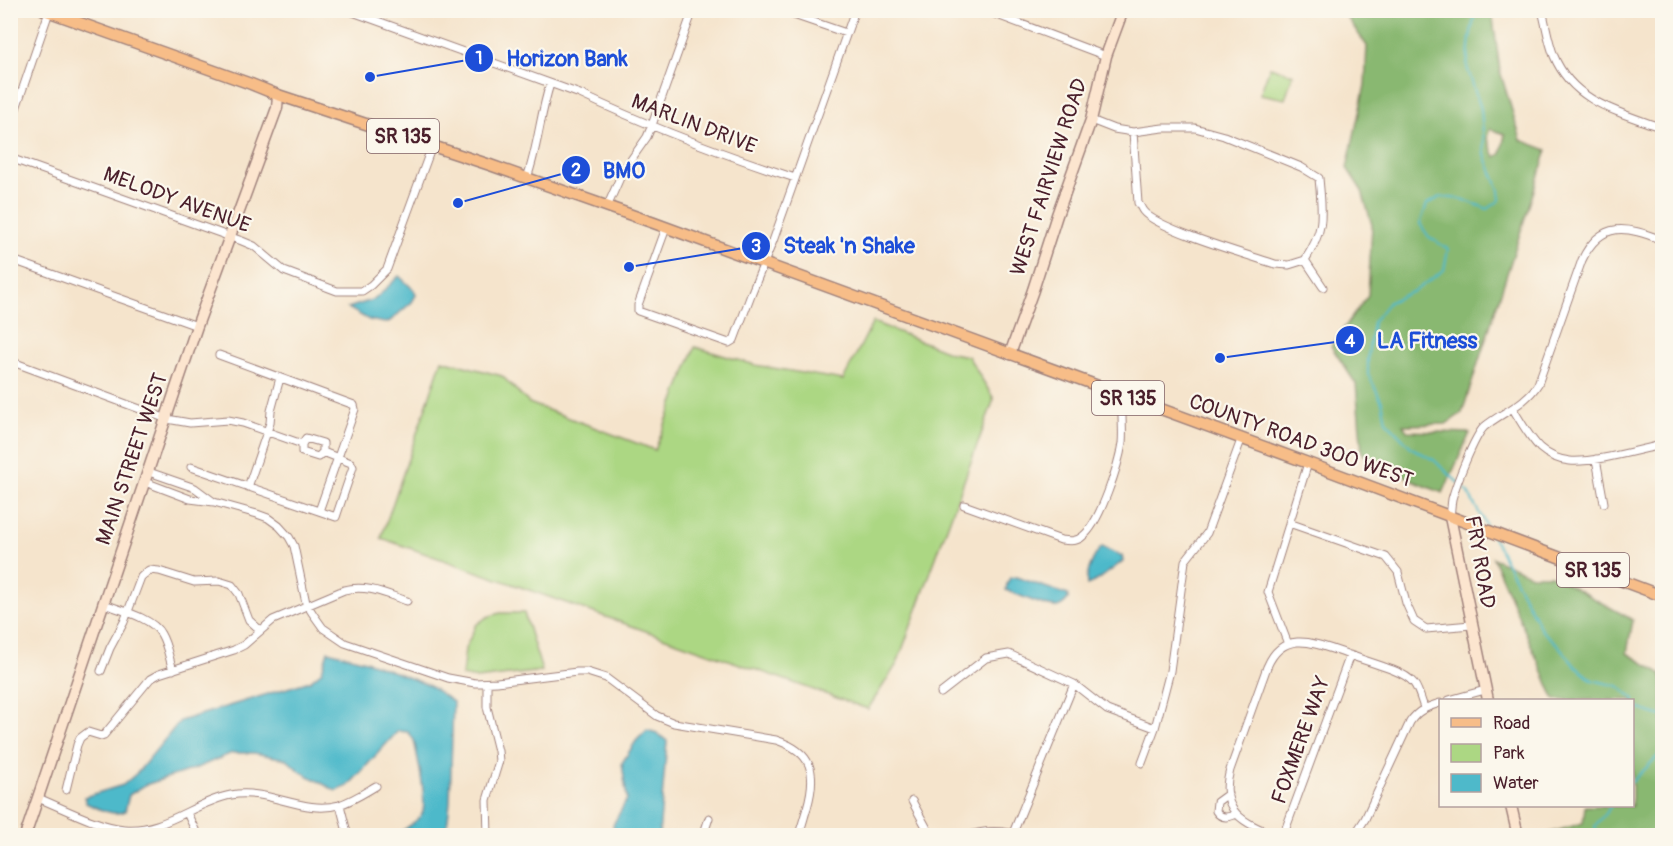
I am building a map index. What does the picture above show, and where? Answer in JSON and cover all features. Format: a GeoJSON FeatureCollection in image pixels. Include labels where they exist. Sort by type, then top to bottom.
{"type":"FeatureCollection","features":[{"type":"Feature","properties":{"kind":"main road","name":"WEST FAIRVIEW ROAD"},"geometry":{"type":"LineString","coordinates":[[1010,354],[1091,120],[1106,56],[1123,10]]}},
{"type":"Feature","properties":{"kind":"main road","name":"COUNTY ROAD 300 WEST"},"geometry":{"type":"LineString","coordinates":[[46,11],[278,95],[528,178],[1308,463],[1662,596]]}},
{"type":"Feature","properties":{"kind":"main road","name":"MAIN STREET WEST"},"geometry":{"type":"LineString","coordinates":[[25,836],[197,326],[277,108],[278,95]]}},
{"type":"Feature","properties":{"kind":"main road","name":"FRY ROAD"},"geometry":{"type":"LineString","coordinates":[[1450,517],[1486,695]]}},
{"type":"Feature","properties":{"kind":"main road"},"geometry":{"type":"LineString","coordinates":[[1511,807],[1518,836]]}},
{"type":"Feature","properties":{"kind":"street","name":"MARLIN DRIVE"},"geometry":{"type":"LineString","coordinates":[[346,10],[580,94],[606,107],[722,154],[795,178]]}},
{"type":"Feature","properties":{"kind":"street"},"geometry":{"type":"LineString","coordinates":[[607,207],[623,171],[652,126],[693,10]]}},
{"type":"Feature","properties":{"kind":"street"},"geometry":{"type":"LineString","coordinates":[[779,10],[846,33]]}},
{"type":"Feature","properties":{"kind":"street"},"geometry":{"type":"LineString","coordinates":[[666,228],[638,310],[729,344],[734,340],[774,240],[855,10]]}},
{"type":"Feature","properties":{"kind":"street"},"geometry":{"type":"LineString","coordinates":[[984,10],[1106,56]]}},
{"type":"Feature","properties":{"kind":"street"},"geometry":{"type":"LineString","coordinates":[[1542,10],[1553,55],[1571,83],[1595,102],[1662,128]]}},
{"type":"Feature","properties":{"kind":"street"},"geometry":{"type":"LineString","coordinates":[[10,126],[46,11]]}},
{"type":"Feature","properties":{"kind":"street"},"geometry":{"type":"LineString","coordinates":[[528,178],[534,161],[550,84]]}},
{"type":"Feature","properties":{"kind":"street"},"geometry":{"type":"LineString","coordinates":[[1091,120],[1114,129],[1133,132],[1163,128],[1195,128],[1224,136],[1300,166],[1318,178],[1322,219],[1315,244],[1305,260],[1289,265],[1275,264],[1180,232],[1143,212],[1138,202],[1133,132]]}},
{"type":"Feature","properties":{"kind":"street","name":"MELODY AVENUE"},"geometry":{"type":"LineString","coordinates":[[10,158],[230,236],[254,246],[284,271],[337,291],[362,291],[387,268],[432,146]]}},
{"type":"Feature","properties":{"kind":"street","name":"FRY ROAD"},"geometry":{"type":"LineString","coordinates":[[1450,517],[1454,495],[1477,436],[1483,428],[1513,409],[1535,390],[1586,253],[1593,243],[1603,234],[1622,228],[1662,240]]}},
{"type":"Feature","properties":{"kind":"street"},"geometry":{"type":"LineString","coordinates":[[10,259],[197,326]]}},
{"type":"Feature","properties":{"kind":"street"},"geometry":{"type":"LineString","coordinates":[[1305,260],[1323,287]]}},
{"type":"Feature","properties":{"kind":"street"},"geometry":{"type":"LineString","coordinates":[[219,354],[354,405],[355,409],[319,511]]}},
{"type":"Feature","properties":{"kind":"street"},"geometry":{"type":"LineString","coordinates":[[10,362],[167,419],[190,423],[228,420],[302,444]]}},
{"type":"Feature","properties":{"kind":"street"},"geometry":{"type":"LineString","coordinates":[[248,487],[268,432],[280,378]]}},
{"type":"Feature","properties":{"kind":"street"},"geometry":{"type":"LineString","coordinates":[[964,505],[1061,540],[1072,541],[1082,538],[1093,526],[1104,502],[1120,451],[1124,396]]}},
{"type":"Feature","properties":{"kind":"street"},"geometry":{"type":"LineString","coordinates":[[1513,409],[1533,440],[1547,453],[1560,459],[1569,461],[1596,459],[1662,445]]}},
{"type":"Feature","properties":{"kind":"street"},"geometry":{"type":"LineString","coordinates":[[306,438],[323,443],[323,452],[318,457],[302,452],[302,444],[306,438]]}},
{"type":"Feature","properties":{"kind":"street"},"geometry":{"type":"LineString","coordinates":[[1142,763],[1155,728],[1170,671],[1185,561],[1207,533],[1241,440]]}},
{"type":"Feature","properties":{"kind":"street"},"geometry":{"type":"LineString","coordinates":[[191,467],[336,517],[353,467],[351,463],[323,452]]}},
{"type":"Feature","properties":{"kind":"street"},"geometry":{"type":"LineString","coordinates":[[1596,459],[1604,503]]}},
{"type":"Feature","properties":{"kind":"street"},"geometry":{"type":"LineString","coordinates":[[1288,644],[1268,592],[1308,463]]}},
{"type":"Feature","properties":{"kind":"street"},"geometry":{"type":"LineString","coordinates":[[147,477],[195,488],[214,502]]}},
{"type":"Feature","properties":{"kind":"street"},"geometry":{"type":"LineString","coordinates":[[147,477],[190,499],[214,502],[257,514],[279,526],[294,546],[303,590],[313,614],[324,628],[345,643],[448,678],[475,683],[577,672],[598,674],[657,716],[674,723],[790,744],[799,750],[808,762],[811,772],[811,795],[798,836]]}},
{"type":"Feature","properties":{"kind":"street"},"geometry":{"type":"LineString","coordinates":[[1289,523],[1386,557],[1398,572],[1406,603],[1414,621],[1426,629],[1471,625]]}},
{"type":"Feature","properties":{"kind":"street"},"geometry":{"type":"LineString","coordinates":[[101,671],[128,613],[141,578],[146,572],[154,570],[194,582],[219,581],[232,585],[249,620],[260,630]]}},
{"type":"Feature","properties":{"kind":"street"},"geometry":{"type":"LineString","coordinates":[[66,790],[77,745],[84,734],[88,732],[105,735],[150,679],[159,674],[234,650],[244,645],[273,620],[344,590],[374,589],[407,602]]}},
{"type":"Feature","properties":{"kind":"street"},"geometry":{"type":"LineString","coordinates":[[104,604],[152,624],[161,633],[173,670]]}},
{"type":"Feature","properties":{"kind":"street"},"geometry":{"type":"LineString","coordinates":[[1277,836],[1254,827],[1236,814],[1231,805],[1227,784],[1267,666],[1276,651],[1288,644],[1301,641],[1311,642],[1393,670],[1410,678],[1419,690],[1424,708]]}},
{"type":"Feature","properties":{"kind":"street"},"geometry":{"type":"LineString","coordinates":[[941,693],[986,658],[1009,654],[1074,684],[1107,710],[1155,728]]}},
{"type":"Feature","properties":{"kind":"street","name":"FOXMERE WAY"},"geometry":{"type":"LineString","coordinates":[[1283,836],[1350,655]]}},
{"type":"Feature","properties":{"kind":"street"},"geometry":{"type":"LineString","coordinates":[[487,683],[487,707],[499,761],[487,800],[488,836]]}},
{"type":"Feature","properties":{"kind":"street"},"geometry":{"type":"LineString","coordinates":[[968,836],[977,832],[1017,834],[1074,684]]}},
{"type":"Feature","properties":{"kind":"street"},"geometry":{"type":"LineString","coordinates":[[1452,699],[1460,696],[1486,695]]}},
{"type":"Feature","properties":{"kind":"street"},"geometry":{"type":"LineString","coordinates":[[1354,836],[1365,819],[1410,722],[1424,708],[1439,703]]}},
{"type":"Feature","properties":{"kind":"street"},"geometry":{"type":"LineString","coordinates":[[38,798],[102,824],[126,829],[155,826],[218,798],[246,793],[274,797],[301,805],[331,806],[340,805],[376,786]]}},
{"type":"Feature","properties":{"kind":"street"},"geometry":{"type":"LineString","coordinates":[[1228,794],[1217,802],[1216,811],[1226,818],[1236,814]]}},
{"type":"Feature","properties":{"kind":"street"},"geometry":{"type":"LineString","coordinates":[[912,801],[931,836]]}},
{"type":"Feature","properties":{"kind":"street"},"geometry":{"type":"LineString","coordinates":[[340,805],[348,836]]}},
{"type":"Feature","properties":{"kind":"street"},"geometry":{"type":"LineString","coordinates":[[187,813],[198,836]]}},
{"type":"Feature","properties":{"kind":"street"},"geometry":{"type":"LineString","coordinates":[[703,836],[709,818]]}},
{"type":"Feature","properties":{"kind":"green space"},"geometry":{"type":"Polygon","coordinates":[[[1342,10],[1492,11],[1500,71],[1521,140],[1547,150],[1462,413],[1446,424],[1403,425],[1407,431],[1470,433],[1443,493],[1410,480],[1400,471],[1387,466],[1372,465],[1362,452],[1356,384],[1331,346],[1368,295],[1372,225],[1362,191],[1347,168],[1365,85],[1367,46],[1342,10]],[[1490,129],[1487,137],[1495,157],[1501,154],[1505,134],[1490,129]]]}},
{"type":"Feature","properties":{"kind":"green space"},"geometry":{"type":"Polygon","coordinates":[[[1270,67],[1293,74],[1285,99],[1260,94],[1270,67]]]}},
{"type":"Feature","properties":{"kind":"green space"},"geometry":{"type":"Polygon","coordinates":[[[873,322],[951,353],[968,356],[994,399],[897,664],[868,709],[381,538],[442,360],[502,376],[529,403],[655,450],[695,347],[755,365],[843,380],[873,322]]]}},
{"type":"Feature","properties":{"kind":"green space"},"geometry":{"type":"Polygon","coordinates":[[[1493,558],[1531,575],[1551,575],[1633,620],[1627,653],[1662,674],[1662,835],[1543,835],[1583,823],[1585,807],[1634,807],[1634,699],[1555,699],[1493,558]]]}},
{"type":"Feature","properties":{"kind":"green space"},"geometry":{"type":"Polygon","coordinates":[[[500,613],[524,613],[542,671],[477,679],[462,676],[465,649],[476,625],[487,617],[500,613]]]}},
{"type":"Feature","properties":{"kind":"water"},"geometry":{"type":"Polygon","coordinates":[[[399,276],[414,290],[416,295],[412,302],[390,321],[385,323],[369,320],[348,308],[375,299],[399,276]]]}},
{"type":"Feature","properties":{"kind":"water"},"geometry":{"type":"Polygon","coordinates":[[[1102,547],[1122,556],[1123,561],[1098,580],[1087,585],[1091,565],[1102,547]]]}},
{"type":"Feature","properties":{"kind":"water"},"geometry":{"type":"Polygon","coordinates":[[[1016,577],[1068,595],[1068,599],[1060,606],[1052,607],[1006,590],[1010,578],[1016,577]]]}},
{"type":"Feature","properties":{"kind":"water"},"geometry":{"type":"Polygon","coordinates":[[[328,651],[366,661],[428,685],[453,702],[450,802],[446,835],[397,835],[420,817],[424,808],[414,740],[408,732],[398,731],[348,786],[336,791],[301,772],[286,759],[254,753],[232,753],[194,769],[145,785],[129,795],[125,811],[120,813],[110,812],[86,803],[84,797],[123,785],[138,772],[180,721],[310,681],[322,671],[328,651]]]}},
{"type":"Feature","properties":{"kind":"water"},"geometry":{"type":"Polygon","coordinates":[[[647,730],[657,733],[667,741],[659,835],[616,835],[613,825],[627,799],[622,763],[636,741],[647,730]]]}},
{"type":"Feature","properties":{"kind":"waterway"},"geometry":{"type":"LineString","coordinates":[[1474,10],[1467,67],[1481,109],[1485,155],[1499,190],[1500,200],[1488,209],[1461,199],[1441,197],[1427,204],[1420,224],[1429,237],[1448,249],[1444,270],[1416,290],[1389,302],[1373,322],[1368,355],[1368,374],[1382,402],[1386,421],[1412,448],[1434,460],[1467,491],[1486,525]]}},
{"type":"Feature","properties":{"kind":"waterway"},"geometry":{"type":"LineString","coordinates":[[1492,535],[1542,631],[1558,645],[1575,666],[1592,680],[1618,686],[1634,699]]}},
{"type":"Feature","properties":{"kind":"waterway"},"geometry":{"type":"LineString","coordinates":[[1634,707],[1662,716]]}},
{"type":"Feature","properties":{"kind":"waterway"},"geometry":{"type":"LineString","coordinates":[[1634,780],[1658,756],[1662,746]]}},
{"type":"Feature","properties":{"kind":"waterway"},"geometry":{"type":"LineString","coordinates":[[1598,836],[1595,826],[1610,807]]}},
{"type":"Feature","properties":{"kind":"place","name":"Horizon Bank"},"geometry":{"type":"Point","coordinates":[370,77]}},
{"type":"Feature","properties":{"kind":"place","name":"BMO"},"geometry":{"type":"Point","coordinates":[458,203]}},
{"type":"Feature","properties":{"kind":"place","name":"Steak 'n Shake"},"geometry":{"type":"Point","coordinates":[629,267]}},
{"type":"Feature","properties":{"kind":"place","name":"LA Fitness"},"geometry":{"type":"Point","coordinates":[1220,358]}}]}
